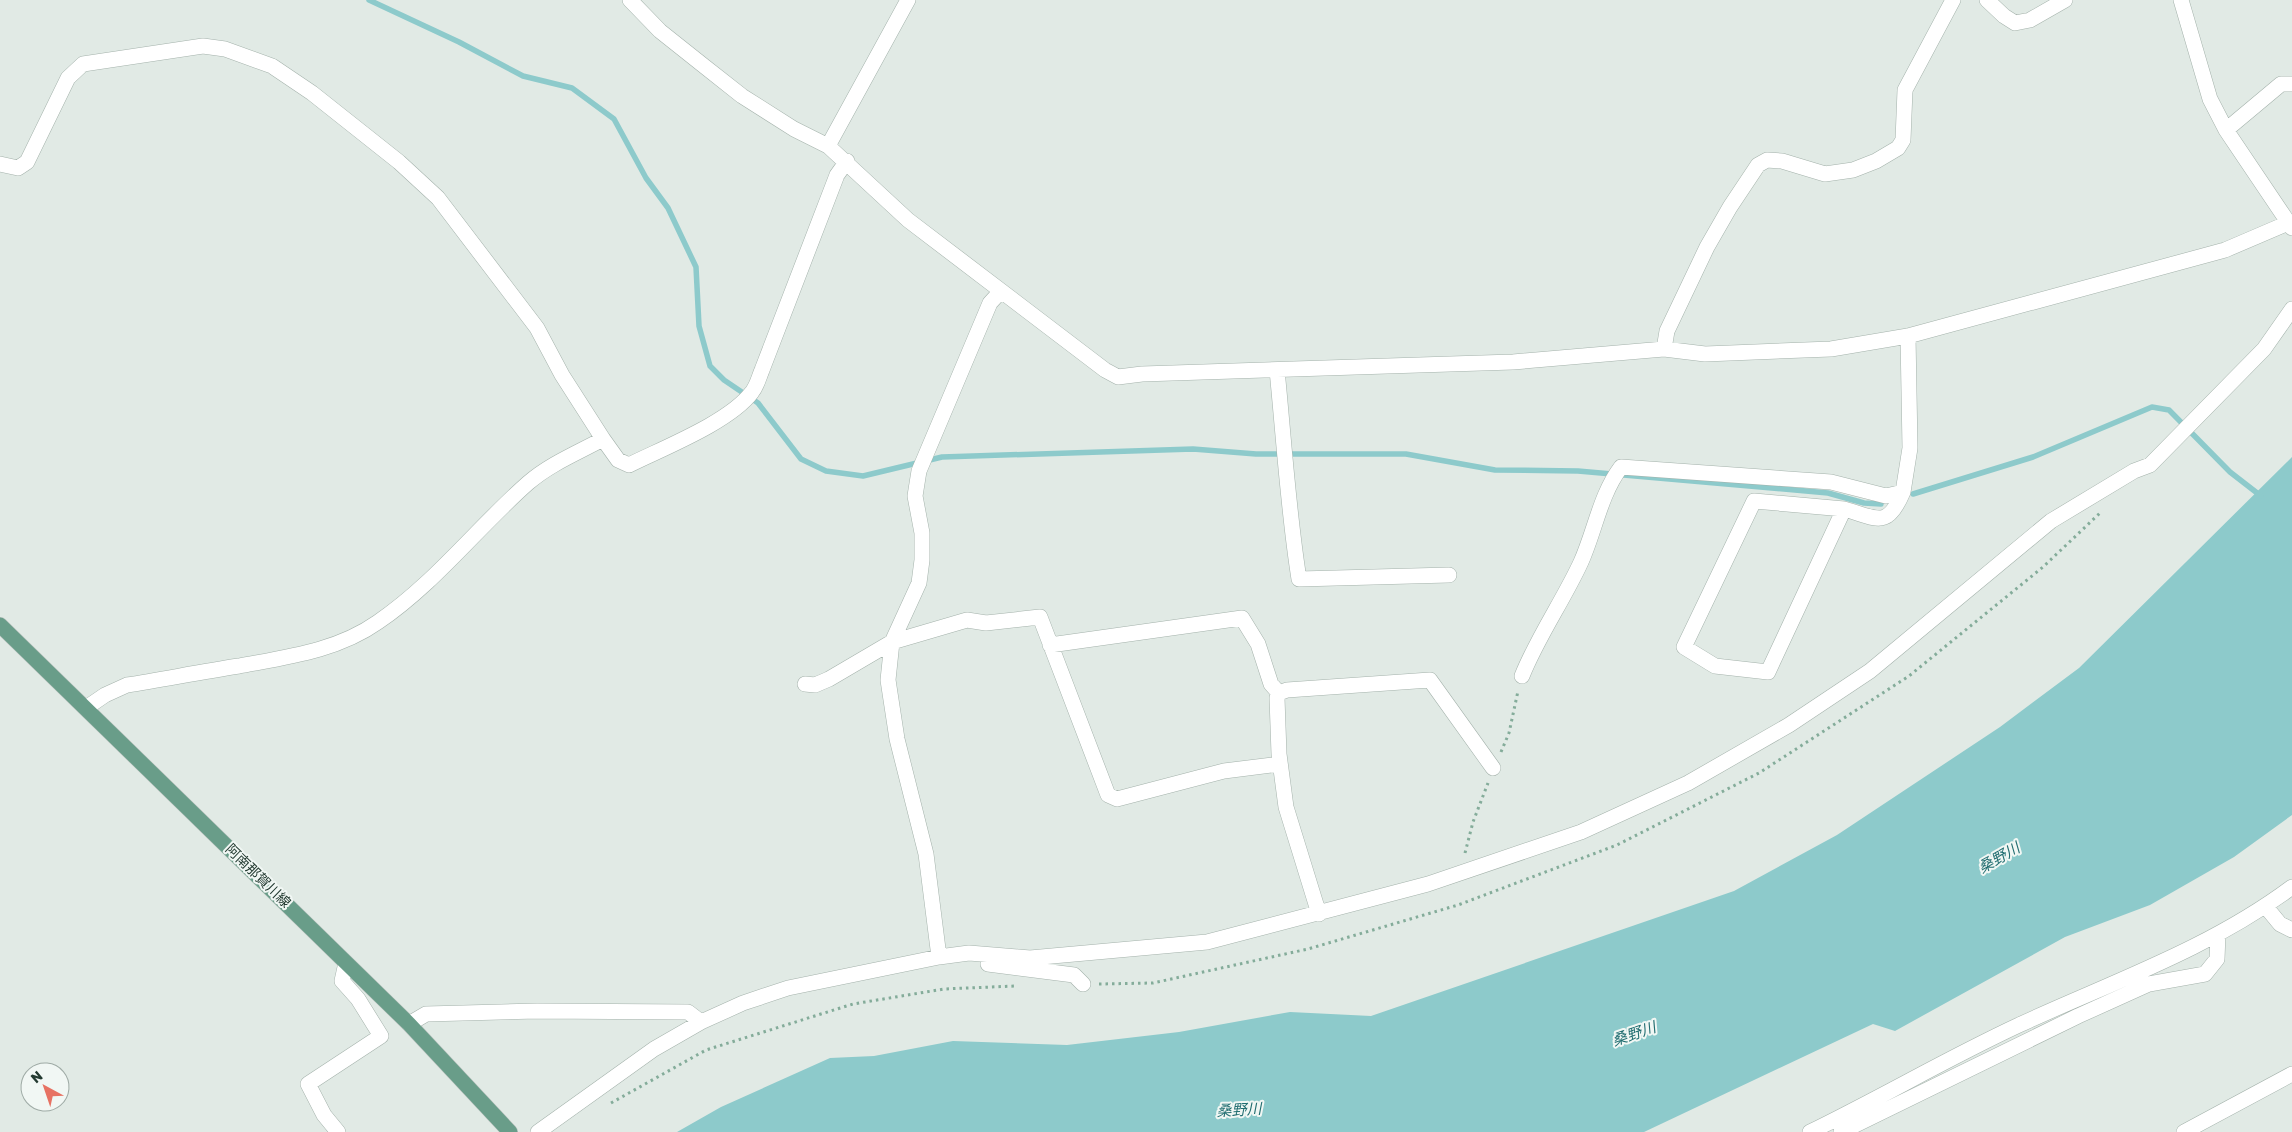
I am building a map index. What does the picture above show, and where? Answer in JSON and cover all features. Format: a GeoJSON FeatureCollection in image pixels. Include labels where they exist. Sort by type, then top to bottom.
{"type":"FeatureCollection","features":[{"type":"Feature","properties":{"kind":"main road","name":"阿南那賀川線"},"geometry":{"type":"LineString","coordinates":[[0,625],[410,1024],[510,1132]]}},
{"type":"Feature","properties":{"kind":"street"},"geometry":{"type":"LineString","coordinates":[[630,0],[660,31],[742,96],[794,129],[828,146],[847,161],[908,220],[1105,370],[1118,377],[1142,374],[1513,362],[1664,349],[1705,354],[1831,349],[1908,336],[2225,250],[2290,226],[2226,130],[2210,99],[2181,0]]}},
{"type":"Feature","properties":{"kind":"street"},"geometry":{"type":"LineString","coordinates":[[828,146],[908,0]]}},
{"type":"Feature","properties":{"kind":"street"},"geometry":{"type":"LineString","coordinates":[[1664,349],[1667,331],[1707,247],[1730,207],[1758,165],[1767,160],[1782,161],[1824,174],[1853,170],[1876,161],[1898,148],[1904,140],[1905,90],[1952,0]]}},
{"type":"Feature","properties":{"kind":"street"},"geometry":{"type":"LineString","coordinates":[[1987,0],[2004,16],[2015,23],[2030,20],[2066,0]]}},
{"type":"Feature","properties":{"kind":"street"},"geometry":{"type":"LineString","coordinates":[[0,164],[18,168],[27,162],[68,78],[83,64],[203,46],[225,49],[272,66],[320,99],[399,162],[438,198],[537,328],[562,375],[602,439],[618,460],[629,464],[708,426],[743,402],[753,391],[837,175],[847,161]]}},
{"type":"Feature","properties":{"kind":"street"},"geometry":{"type":"LineString","coordinates":[[2226,130],[2281,84],[2292,84]]}},
{"type":"Feature","properties":{"kind":"street"},"geometry":{"type":"LineString","coordinates":[[939,957],[926,854],[897,739],[888,680],[892,642],[920,575],[922,533],[915,496],[920,471],[990,303],[1001,291]]}},
{"type":"Feature","properties":{"kind":"street"},"geometry":{"type":"LineString","coordinates":[[538,1132],[567,1109],[654,1049],[701,1022],[743,1003],[788,988],[939,957],[969,953],[1030,958],[1207,942],[1319,914],[1463,874],[1580,832],[1688,784],[1789,725],[1870,671],[2051,521],[2134,471],[2150,465],[2264,349],[2292,309]]}},
{"type":"Feature","properties":{"kind":"street"},"geometry":{"type":"LineString","coordinates":[[1844,509],[1768,672],[1715,666],[1684,647],[1754,501],[1844,509],[1879,519],[1889,516],[1898,505],[1903,492],[1910,448],[1908,336]]}},
{"type":"Feature","properties":{"kind":"street"},"geometry":{"type":"LineString","coordinates":[[1277,370],[1287,461],[1290,518],[1299,579],[1449,575]]}},
{"type":"Feature","properties":{"kind":"street"},"geometry":{"type":"LineString","coordinates":[[86,708],[104,695],[127,685],[285,658],[317,651],[346,640],[378,623],[412,596],[528,483],[550,466],[602,439]]}},
{"type":"Feature","properties":{"kind":"street"},"geometry":{"type":"LineString","coordinates":[[1522,676],[1532,650],[1581,562],[1602,502],[1622,467],[1832,482],[1886,496],[1903,492]]}},
{"type":"Feature","properties":{"kind":"street"},"geometry":{"type":"LineString","coordinates":[[806,684],[815,685],[829,679],[892,642],[967,620],[986,623],[1040,617],[1108,795],[1117,799],[1224,771],[1280,764]]}},
{"type":"Feature","properties":{"kind":"street"},"geometry":{"type":"LineString","coordinates":[[1050,645],[1242,618],[1258,644],[1271,684],[1279,693]]}},
{"type":"Feature","properties":{"kind":"street"},"geometry":{"type":"LineString","coordinates":[[1279,693],[1287,690],[1430,680],[1494,768]]}},
{"type":"Feature","properties":{"kind":"street"},"geometry":{"type":"LineString","coordinates":[[1279,693],[1277,698],[1280,764],[1286,806],[1319,914]]}},
{"type":"Feature","properties":{"kind":"street"},"geometry":{"type":"LineString","coordinates":[[1810,1132],[2017,1026],[2193,948],[2266,907],[2292,887]]}},
{"type":"Feature","properties":{"kind":"street"},"geometry":{"type":"LineString","coordinates":[[2266,907],[2280,924],[2292,930]]}},
{"type":"Feature","properties":{"kind":"street"},"geometry":{"type":"LineString","coordinates":[[1841,1132],[2078,1016],[2149,984],[2205,974],[2217,959],[2218,934]]}},
{"type":"Feature","properties":{"kind":"street"},"geometry":{"type":"LineString","coordinates":[[939,957],[1074,975],[1083,984]]}},
{"type":"Feature","properties":{"kind":"street"},"geometry":{"type":"LineString","coordinates":[[338,1132],[324,1115],[308,1084],[381,1036],[358,1000],[342,981],[346,962]]}},
{"type":"Feature","properties":{"kind":"street"},"geometry":{"type":"LineString","coordinates":[[410,1024],[426,1014],[537,1011],[688,1012],[701,1022]]}},
{"type":"Feature","properties":{"kind":"street"},"geometry":{"type":"LineString","coordinates":[[2184,1132],[2292,1074]]}},
{"type":"Feature","properties":{"kind":"path"},"geometry":{"type":"LineString","coordinates":[[1083,984],[1152,983],[1308,949],[1458,905],[1617,845],[1759,774],[1909,676],[2043,567],[2107,506]]}},
{"type":"Feature","properties":{"kind":"path"},"geometry":{"type":"LineString","coordinates":[[606,1106],[706,1050],[853,1004],[944,989],[1023,986]]}},
{"type":"Feature","properties":{"kind":"water","name":"桑野川"},"geometry":{"type":"Polygon","coordinates":[[[2292,457],[2292,815],[2234,857],[2150,905],[2065,937],[1895,1031],[1873,1024],[1644,1132],[677,1132],[721,1107],[830,1058],[874,1056],[953,1041],[1067,1045],[1179,1032],[1290,1012],[1371,1016],[1734,891],[1837,835],[2000,727],[2079,668],[2292,457]]]}},
{"type":"Feature","properties":{"kind":"waterway"},"geometry":{"type":"LineString","coordinates":[[369,0],[459,42],[523,76],[572,88],[614,119],[646,178],[668,208],[696,267],[699,326],[710,366],[724,380],[758,403],[801,459],[826,471],[863,476],[942,457],[1193,449],[1256,454],[1406,454],[1495,470],[1578,471],[1828,493],[1864,503],[1881,504]]}},
{"type":"Feature","properties":{"kind":"waterway"},"geometry":{"type":"LineString","coordinates":[[1913,494],[2033,457],[2152,407],[2169,410],[2230,472],[2261,496]]}}]}
